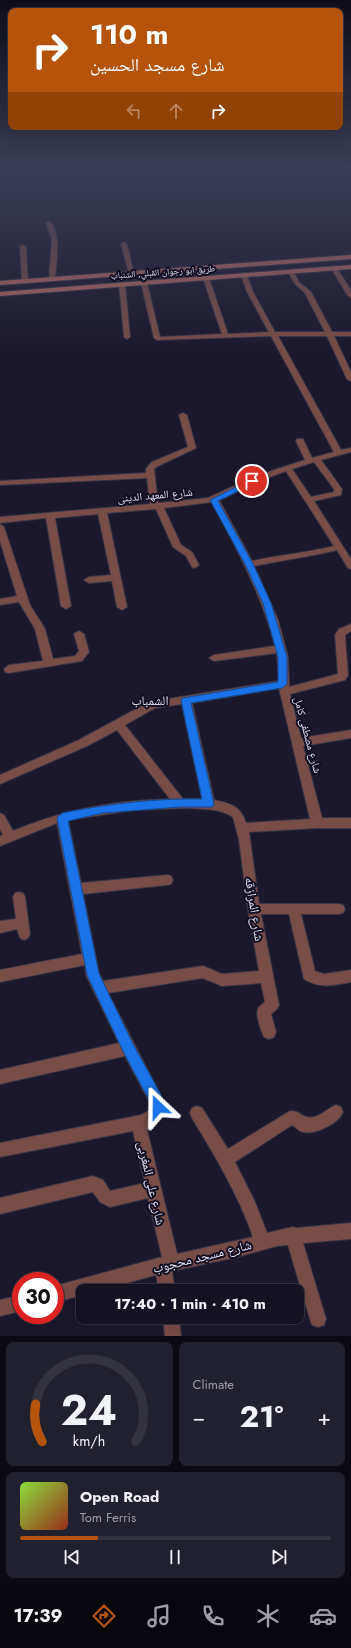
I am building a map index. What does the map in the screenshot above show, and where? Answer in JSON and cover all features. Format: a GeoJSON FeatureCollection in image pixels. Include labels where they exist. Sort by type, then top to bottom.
{"type":"FeatureCollection","features":[{"type":"Feature","properties":{"kind":"street"},"geometry":{"type":"LineString","coordinates":[[52,230],[55,239],[52,279]]}},
{"type":"Feature","properties":{"kind":"street"},"geometry":{"type":"LineString","coordinates":[[124,244],[132,273]]}},
{"type":"Feature","properties":{"kind":"street"},"geometry":{"type":"LineString","coordinates":[[23,247],[25,281]]}},
{"type":"Feature","properties":{"kind":"street","name":"طريق ابو رجوان القبلي, الشنباب"},"geometry":{"type":"LineString","coordinates":[[0,283],[351,257]]}},
{"type":"Feature","properties":{"kind":"street","name":"طريق ابو رجوان القبلي, الشنباب"},"geometry":{"type":"LineString","coordinates":[[0,294],[351,267]]}},
{"type":"Feature","properties":{"kind":"street"},"geometry":{"type":"LineString","coordinates":[[334,268],[351,296]]}},
{"type":"Feature","properties":{"kind":"street"},"geometry":{"type":"LineString","coordinates":[[290,272],[297,282],[308,292],[351,379]]}},
{"type":"Feature","properties":{"kind":"street"},"geometry":{"type":"LineString","coordinates":[[244,275],[250,292],[339,453]]}},
{"type":"Feature","properties":{"kind":"street"},"geometry":{"type":"LineString","coordinates":[[206,278],[226,337]]}},
{"type":"Feature","properties":{"kind":"street"},"geometry":{"type":"LineString","coordinates":[[144,283],[157,338],[166,340],[274,334],[351,334]]}},
{"type":"Feature","properties":{"kind":"street"},"geometry":{"type":"LineString","coordinates":[[122,284],[127,337]]}},
{"type":"Feature","properties":{"kind":"street"},"geometry":{"type":"LineString","coordinates":[[183,415],[192,448],[155,464],[150,469],[150,476],[156,506],[177,547],[189,554],[195,565]]}},
{"type":"Feature","properties":{"kind":"street"},"geometry":{"type":"LineString","coordinates":[[300,442],[313,460],[338,489],[338,493],[309,500]]}},
{"type":"Feature","properties":{"kind":"street","name":"شارع المعهد الدينى"},"geometry":{"type":"LineString","coordinates":[[0,520],[214,500],[258,478],[313,460],[351,450]]}},
{"type":"Feature","properties":{"kind":"street"},"geometry":{"type":"LineString","coordinates":[[288,468],[348,556],[351,566]]}},
{"type":"Feature","properties":{"kind":"street"},"geometry":{"type":"LineString","coordinates":[[0,483],[150,476]]}},
{"type":"Feature","properties":{"kind":"street","name":"شارع مصطفى كامل"},"geometry":{"type":"LineString","coordinates":[[214,500],[249,564],[267,603],[281,650],[283,663],[283,688],[317,823]]}},
{"type":"Feature","properties":{"kind":"street"},"geometry":{"type":"LineString","coordinates":[[102,511],[122,606]]}},
{"type":"Feature","properties":{"kind":"street"},"geometry":{"type":"LineString","coordinates":[[50,516],[66,606]]}},
{"type":"Feature","properties":{"kind":"street"},"geometry":{"type":"LineString","coordinates":[[0,527],[5,547],[25,605],[40,630],[49,663]]}},
{"type":"Feature","properties":{"kind":"street"},"geometry":{"type":"LineString","coordinates":[[249,564],[294,555],[312,554],[340,546]]}},
{"type":"Feature","properties":{"kind":"street"},"geometry":{"type":"LineString","coordinates":[[89,580],[115,578]]}},
{"type":"Feature","properties":{"kind":"street"},"geometry":{"type":"LineString","coordinates":[[0,602],[23,598]]}},
{"type":"Feature","properties":{"kind":"street"},"geometry":{"type":"LineString","coordinates":[[0,780],[83,743],[119,725],[153,705],[283,688],[341,677],[343,675],[340,635],[342,631],[351,627]]}},
{"type":"Feature","properties":{"kind":"street"},"geometry":{"type":"LineString","coordinates":[[9,669],[78,659],[84,652],[79,634]]}},
{"type":"Feature","properties":{"kind":"street"},"geometry":{"type":"LineString","coordinates":[[214,658],[281,650]]}},
{"type":"Feature","properties":{"kind":"street"},"geometry":{"type":"LineString","coordinates":[[0,818],[5,839],[62,818],[103,809],[180,803],[208,804],[186,700]]}},
{"type":"Feature","properties":{"kind":"street"},"geometry":{"type":"LineString","coordinates":[[119,725],[180,803]]}},
{"type":"Feature","properties":{"kind":"street"},"geometry":{"type":"LineString","coordinates":[[298,743],[351,734]]}},
{"type":"Feature","properties":{"kind":"street","name":"شارع المرازقه"},"geometry":{"type":"LineString","coordinates":[[208,804],[232,809],[236,813],[242,828],[254,910],[272,1005],[264,1011],[269,1032]]}},
{"type":"Feature","properties":{"kind":"street"},"geometry":{"type":"LineString","coordinates":[[0,1150],[143,1122],[153,1118],[157,1113],[158,1107],[156,1100],[128,1048],[93,975],[62,818]]}},
{"type":"Feature","properties":{"kind":"street"},"geometry":{"type":"LineString","coordinates":[[242,828],[317,823],[351,823]]}},
{"type":"Feature","properties":{"kind":"street"},"geometry":{"type":"LineString","coordinates":[[77,889],[167,880]]}},
{"type":"Feature","properties":{"kind":"street"},"geometry":{"type":"LineString","coordinates":[[0,927],[23,928],[19,897]]}},
{"type":"Feature","properties":{"kind":"street"},"geometry":{"type":"LineString","coordinates":[[294,909],[309,975],[315,980],[351,976]]}},
{"type":"Feature","properties":{"kind":"street"},"geometry":{"type":"LineString","coordinates":[[254,910],[339,909]]}},
{"type":"Feature","properties":{"kind":"street"},"geometry":{"type":"LineString","coordinates":[[0,976],[90,958]]}},
{"type":"Feature","properties":{"kind":"street"},"geometry":{"type":"LineString","coordinates":[[99,988],[203,972],[222,980],[266,977]]}},
{"type":"Feature","properties":{"kind":"street"},"geometry":{"type":"LineString","coordinates":[[0,1077],[128,1048]]}},
{"type":"Feature","properties":{"kind":"street"},"geometry":{"type":"LineString","coordinates":[[226,1159],[290,1118],[296,1118],[304,1125],[317,1124],[336,1112]]}},
{"type":"Feature","properties":{"kind":"street"},"geometry":{"type":"LineString","coordinates":[[197,1114],[226,1159],[246,1200],[262,1241]]}},
{"type":"Feature","properties":{"kind":"street","name":"شارع على المغربى"},"geometry":{"type":"LineString","coordinates":[[143,1122],[140,1126],[140,1130],[153,1188],[167,1264],[167,1284]]}},
{"type":"Feature","properties":{"kind":"street"},"geometry":{"type":"LineString","coordinates":[[0,1206],[93,1184],[98,1185],[105,1197],[110,1199],[153,1188]]}},
{"type":"Feature","properties":{"kind":"street","name":"شارع مسجد محجوب"},"geometry":{"type":"LineString","coordinates":[[64,1292],[167,1264],[237,1249],[262,1241],[293,1235],[351,1231]]}},
{"type":"Feature","properties":{"kind":"street"},"geometry":{"type":"LineString","coordinates":[[293,1235],[318,1319]]}},
{"type":"Feature","properties":{"kind":"street"},"geometry":{"type":"LineString","coordinates":[[0,1308],[12,1305]]}},
{"type":"Feature","properties":{"kind":"street"},"geometry":{"type":"LineString","coordinates":[[171,1324],[173,1336]]}},
{"type":"Feature","properties":{"kind":"district","name":"الشمباب"},"geometry":{"type":"Point","coordinates":[150,700]}},
{"type":"Feature","properties":{"kind":"route"},"geometry":{"type":"LineString","coordinates":[[158,1107],[156,1100],[128,1048],[93,975],[62,818],[72,814],[103,809],[180,803],[208,804],[186,700],[282,684],[283,657],[267,603],[249,564],[214,500],[242,488],[252,481]]}}]}
